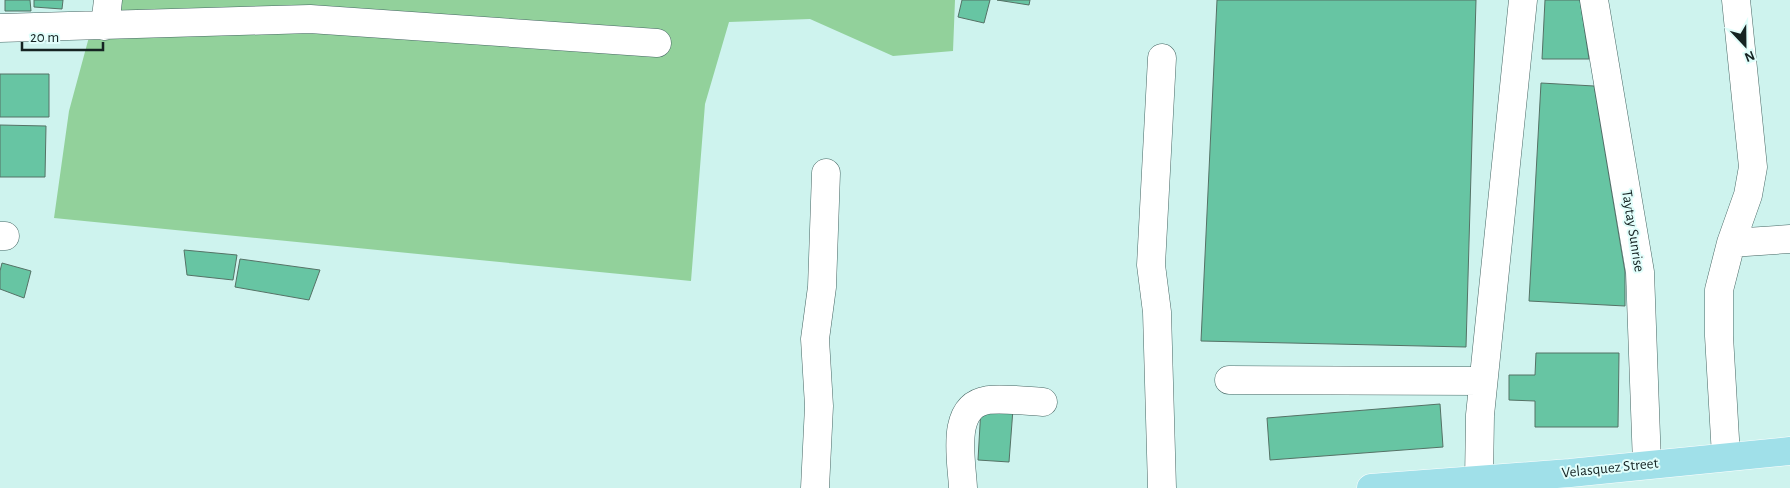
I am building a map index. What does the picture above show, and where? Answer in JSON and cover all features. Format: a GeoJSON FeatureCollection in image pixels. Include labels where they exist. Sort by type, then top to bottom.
{"type":"FeatureCollection","features":[{"type":"Feature","properties":{"kind":"main road","name":"Velasquez Street"},"geometry":{"type":"LineString","coordinates":[[1382,487],[1479,480],[1569,480],[1647,464],[1790,451]]}},
{"type":"Feature","properties":{"kind":"street"},"geometry":{"type":"LineString","coordinates":[[1479,480],[1480,415],[1483,381],[1523,0]]}},
{"type":"Feature","properties":{"kind":"street","name":"Taytay Sunrise"},"geometry":{"type":"LineString","coordinates":[[1594,0],[1640,272],[1647,464]]}},
{"type":"Feature","properties":{"kind":"street"},"geometry":{"type":"LineString","coordinates":[[1726,456],[1719,336],[1719,290],[1731,243],[1748,195],[1753,167],[1736,0]]}},
{"type":"Feature","properties":{"kind":"street"},"geometry":{"type":"LineString","coordinates":[[0,28],[106,13],[310,19],[657,44]]}},
{"type":"Feature","properties":{"kind":"street"},"geometry":{"type":"LineString","coordinates":[[1162,58],[1152,265],[1157,312],[1162,488]]}},
{"type":"Feature","properties":{"kind":"street"},"geometry":{"type":"LineString","coordinates":[[814,488],[819,406],[815,339],[822,286],[826,173]]}},
{"type":"Feature","properties":{"kind":"street"},"geometry":{"type":"LineString","coordinates":[[1731,243],[1790,239]]}},
{"type":"Feature","properties":{"kind":"street"},"geometry":{"type":"LineString","coordinates":[[1229,380],[1483,381]]}},
{"type":"Feature","properties":{"kind":"street"},"geometry":{"type":"LineString","coordinates":[[964,488],[961,423],[968,410],[987,400],[1043,402]]}},
{"type":"Feature","properties":{"kind":"green space"},"geometry":{"type":"Polygon","coordinates":[[[99,0],[955,0],[953,51],[893,56],[810,19],[729,22],[705,104],[691,281],[54,218],[69,111],[99,0]]]}},
{"type":"Feature","properties":{"kind":"building"},"geometry":{"type":"Polygon","coordinates":[[[5,0],[30,0],[31,11],[5,11],[5,0]]]}},
{"type":"Feature","properties":{"kind":"building"},"geometry":{"type":"Polygon","coordinates":[[[34,0],[63,0],[62,9],[34,7],[34,0]]]}},
{"type":"Feature","properties":{"kind":"building"},"geometry":{"type":"Polygon","coordinates":[[[962,0],[990,0],[984,23],[958,17],[962,0]]]}},
{"type":"Feature","properties":{"kind":"building"},"geometry":{"type":"Polygon","coordinates":[[[997,0],[1030,0],[1029,5],[997,0]]]}},
{"type":"Feature","properties":{"kind":"building"},"geometry":{"type":"Polygon","coordinates":[[[1217,0],[1476,0],[1466,347],[1201,341],[1217,0]]]}},
{"type":"Feature","properties":{"kind":"building"},"geometry":{"type":"Polygon","coordinates":[[[1545,0],[1580,0],[1589,59],[1542,59],[1545,0]]]}},
{"type":"Feature","properties":{"kind":"building"},"geometry":{"type":"Polygon","coordinates":[[[0,74],[49,74],[49,117],[0,117],[0,74]]]}},
{"type":"Feature","properties":{"kind":"building"},"geometry":{"type":"Polygon","coordinates":[[[1541,83],[1594,86],[1625,272],[1625,306],[1529,301],[1541,83]]]}},
{"type":"Feature","properties":{"kind":"building"},"geometry":{"type":"Polygon","coordinates":[[[0,125],[46,126],[45,177],[0,177],[0,125]]]}},
{"type":"Feature","properties":{"kind":"building"},"geometry":{"type":"Polygon","coordinates":[[[184,250],[237,255],[233,280],[187,275],[184,250]]]}},
{"type":"Feature","properties":{"kind":"building"},"geometry":{"type":"Polygon","coordinates":[[[240,259],[320,270],[309,300],[235,287],[240,259]]]}},
{"type":"Feature","properties":{"kind":"building"},"geometry":{"type":"Polygon","coordinates":[[[2,263],[31,271],[24,298],[0,289],[2,263]]]}},
{"type":"Feature","properties":{"kind":"building"},"geometry":{"type":"Polygon","coordinates":[[[1536,353],[1619,353],[1618,427],[1535,427],[1535,401],[1509,400],[1509,375],[1535,375],[1536,353]]]}},
{"type":"Feature","properties":{"kind":"building"},"geometry":{"type":"Polygon","coordinates":[[[1440,404],[1443,447],[1270,460],[1267,418],[1440,404]]]}},
{"type":"Feature","properties":{"kind":"building"},"geometry":{"type":"Polygon","coordinates":[[[981,407],[1013,409],[1009,462],[978,460],[981,407]]]}}]}
